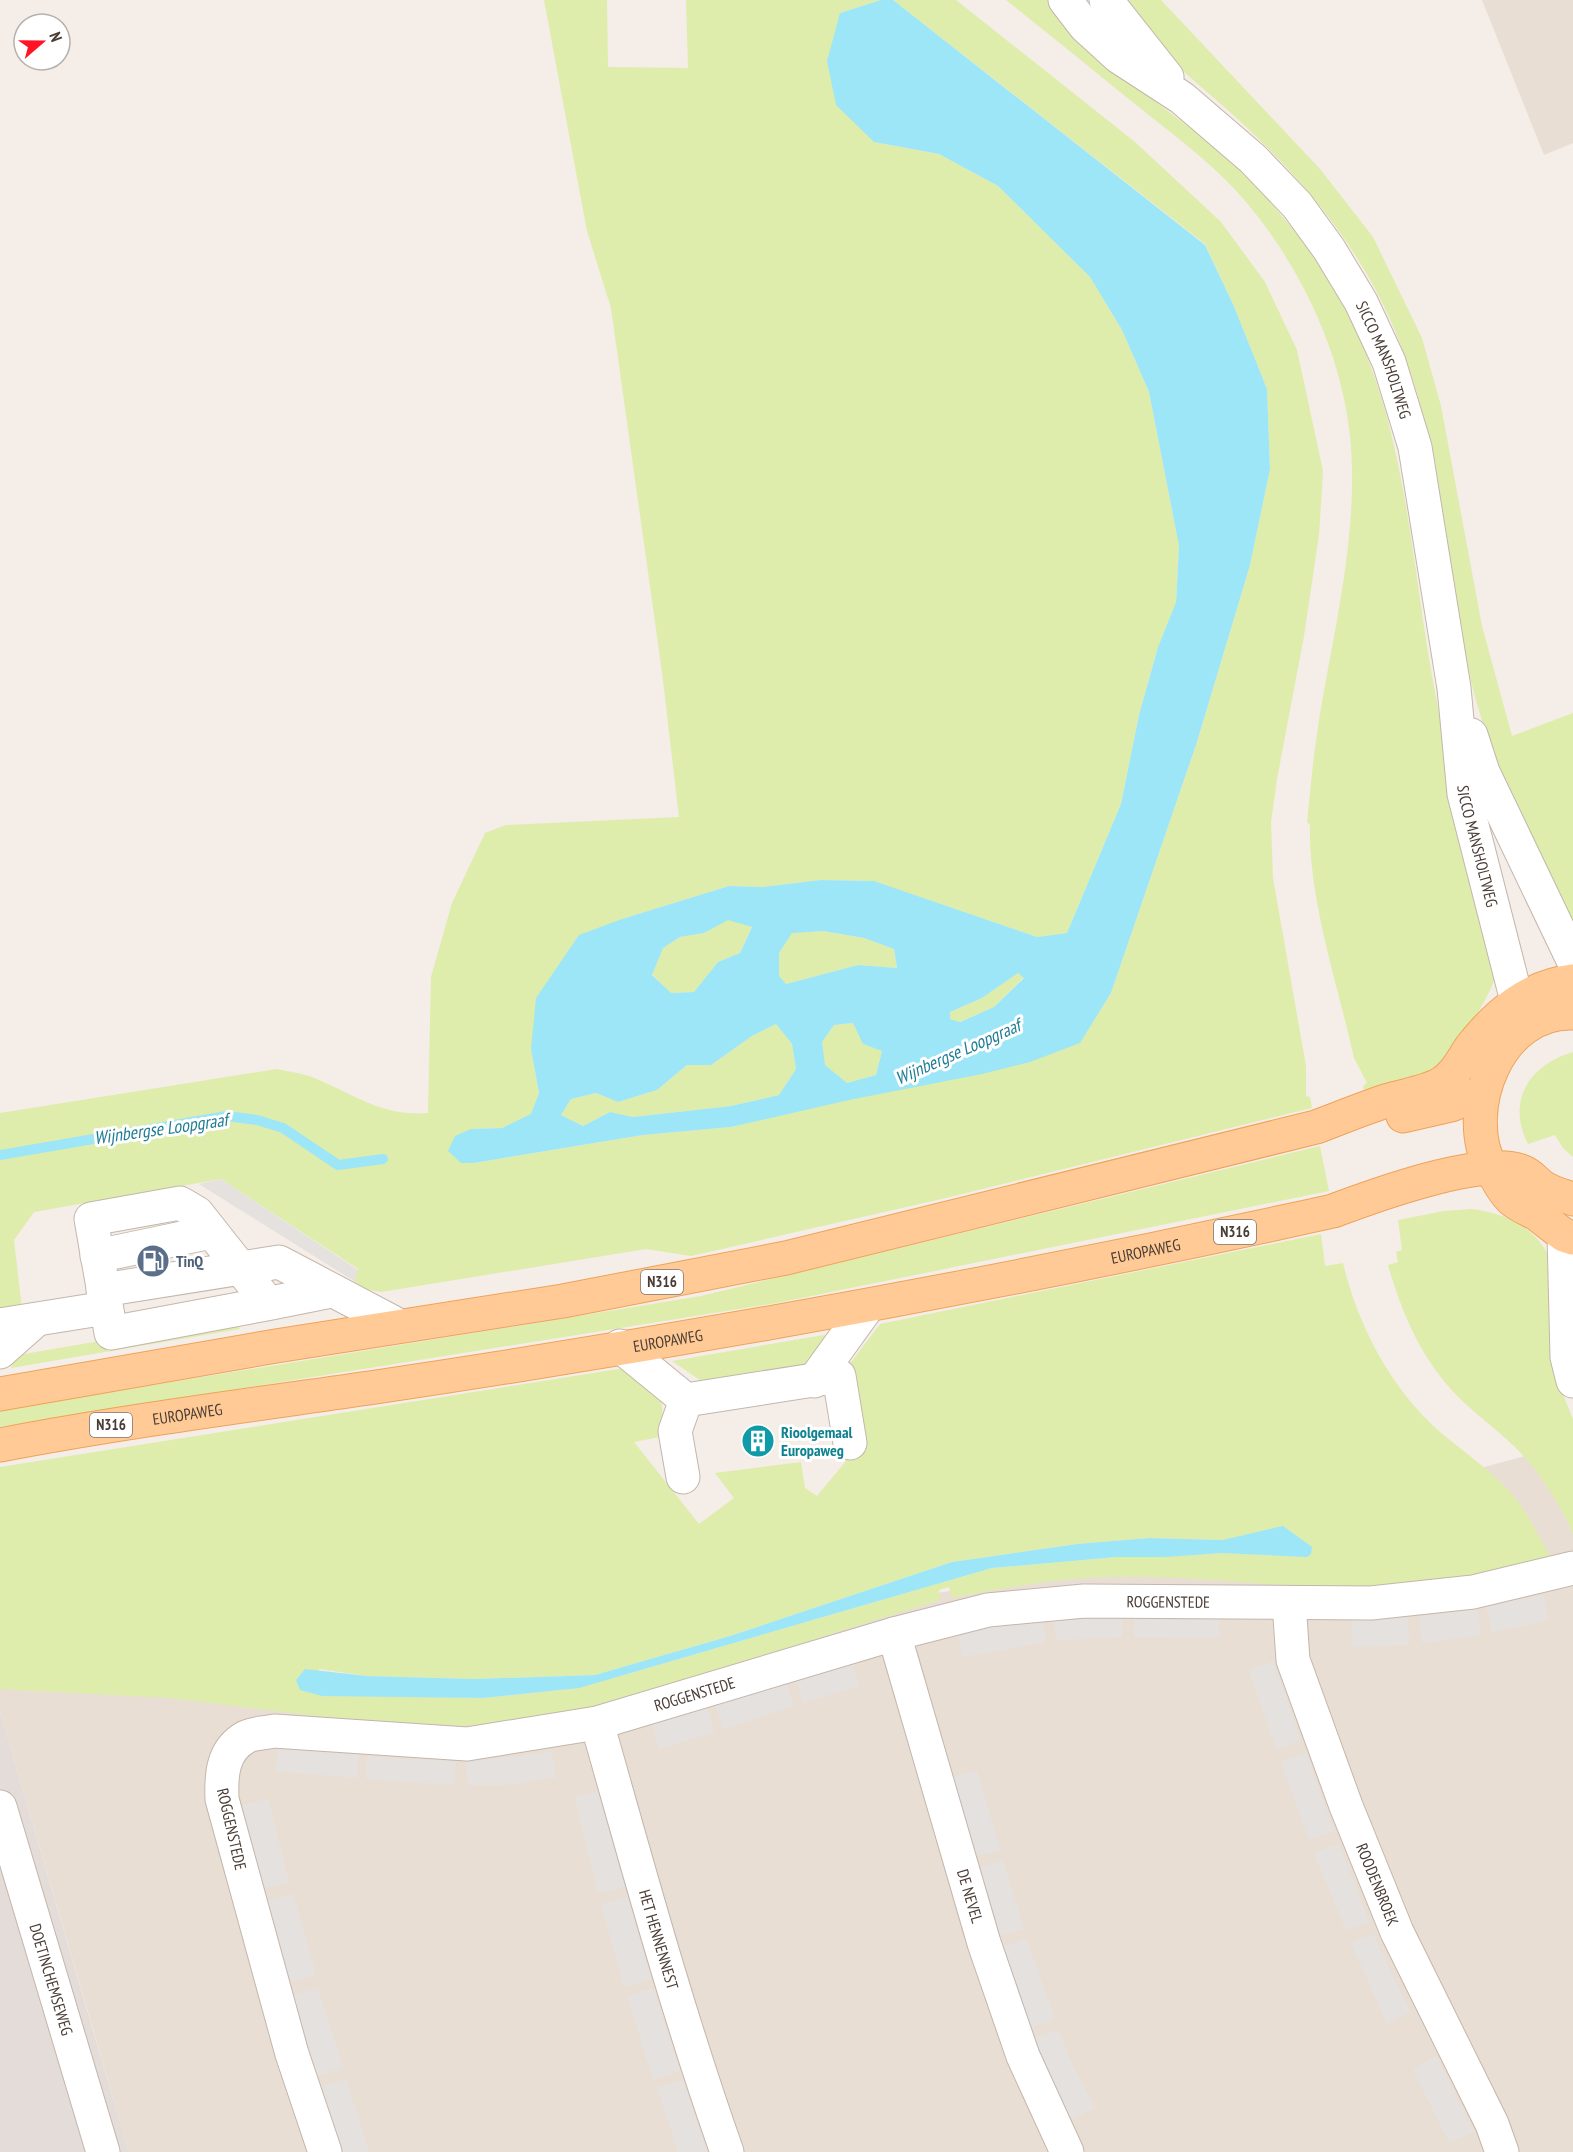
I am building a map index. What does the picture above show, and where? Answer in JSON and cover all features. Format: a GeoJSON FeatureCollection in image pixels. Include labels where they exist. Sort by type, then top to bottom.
{"type":"FeatureCollection","features":[{"type":"Feature","properties":{"kind":"main road","name":"N316"},"geometry":{"type":"LineString","coordinates":[[1368,1114],[1441,1083],[1458,1069],[1492,1023],[1521,1014],[1573,981]]}},
{"type":"Feature","properties":{"kind":"main road","name":"N316"},"geometry":{"type":"LineString","coordinates":[[1521,1014],[1549,1017],[1573,1013]]}},
{"type":"Feature","properties":{"kind":"main road","name":"N316"},"geometry":{"type":"LineString","coordinates":[[1521,1014],[1483,1092],[1479,1121],[1485,1153],[1512,1201],[1569,1236]]}},
{"type":"Feature","properties":{"kind":"main road","name":"N316"},"geometry":{"type":"LineString","coordinates":[[0,1394],[400,1326],[563,1302],[786,1258],[1368,1114],[1451,1105],[1483,1092]]}},
{"type":"Feature","properties":{"kind":"main road","name":"N316"},"geometry":{"type":"LineString","coordinates":[[1491,1167],[1520,1170],[1532,1176],[1543,1188],[1573,1199]]}},
{"type":"Feature","properties":{"kind":"main road","name":"EUROPAWEG"},"geometry":{"type":"LineString","coordinates":[[1386,1200],[1399,1186],[1491,1167]]}},
{"type":"Feature","properties":{"kind":"main road","name":"EUROPAWEG"},"geometry":{"type":"LineString","coordinates":[[0,1445],[207,1409],[375,1387],[868,1306],[1386,1200],[1405,1207],[1472,1192],[1486,1192],[1512,1201]]}},
{"type":"Feature","properties":{"kind":"street","name":"SICCO MANSHOLTWEG"},"geometry":{"type":"LineString","coordinates":[[1065,0],[1085,26],[1119,57],[1182,98],[1252,159],[1297,205],[1329,249],[1361,302],[1384,352],[1404,406],[1415,447],[1454,688],[1464,794],[1521,1014]]}},
{"type":"Feature","properties":{"kind":"street","name":"SICCO MANSHOLTWEG"},"geometry":{"type":"LineString","coordinates":[[1106,0],[1182,98]]}},
{"type":"Feature","properties":{"kind":"street","name":"SICCO MANSHOLTWEG"},"geometry":{"type":"LineString","coordinates":[[1454,688],[1484,772],[1573,960]]}},
{"type":"Feature","properties":{"kind":"street"},"geometry":{"type":"LineString","coordinates":[[106,1310],[91,1219],[180,1203],[196,1213],[240,1267],[266,1304]]}},
{"type":"Feature","properties":{"kind":"street"},"geometry":{"type":"LineString","coordinates":[[97,1256],[211,1232]]}},
{"type":"Feature","properties":{"kind":"street"},"geometry":{"type":"LineString","coordinates":[[1569,1236],[1567,1357],[1573,1381]]}},
{"type":"Feature","properties":{"kind":"street"},"geometry":{"type":"LineString","coordinates":[[106,1310],[240,1267],[279,1262],[400,1326]]}},
{"type":"Feature","properties":{"kind":"street"},"geometry":{"type":"LineString","coordinates":[[0,1325],[106,1310],[266,1304],[331,1291]]}},
{"type":"Feature","properties":{"kind":"street"},"geometry":{"type":"LineString","coordinates":[[814,1381],[868,1306]]}},
{"type":"Feature","properties":{"kind":"street"},"geometry":{"type":"LineString","coordinates":[[0,1352],[35,1321]]}},
{"type":"Feature","properties":{"kind":"street"},"geometry":{"type":"LineString","coordinates":[[620,1347],[686,1400],[839,1376],[849,1443]]}},
{"type":"Feature","properties":{"kind":"street"},"geometry":{"type":"LineString","coordinates":[[683,1476],[675,1431],[686,1400]]}},
{"type":"Feature","properties":{"kind":"street","name":"ROGGENSTEDE"},"geometry":{"type":"LineString","coordinates":[[324,2152],[292,2055],[222,1799],[220,1774],[229,1753],[246,1737],[274,1731],[467,1744],[597,1723],[894,1634],[988,1610],[1084,1601],[1371,1604],[1473,1592],[1573,1568]]}},
{"type":"Feature","properties":{"kind":"street","name":"ROODENBROEK"},"geometry":{"type":"LineString","coordinates":[[1289,1603],[1293,1660],[1346,1806],[1397,1932],[1492,2124],[1502,2152]]}},
{"type":"Feature","properties":{"kind":"street","name":"DE NEVEL"},"geometry":{"type":"LineString","coordinates":[[894,1634],[937,1788],[988,1954],[1023,2056],[1067,2152]]}},
{"type":"Feature","properties":{"kind":"street","name":"HET HENNENNEST"},"geometry":{"type":"LineString","coordinates":[[597,1723],[655,1932],[696,2065],[727,2152]]}},
{"type":"Feature","properties":{"kind":"street","name":"DOETINCHEMSEWEG"},"geometry":{"type":"LineString","coordinates":[[0,1807],[103,2152]]}},
{"type":"Feature","properties":{"kind":"shaded area"},"geometry":{"type":"Polygon","coordinates":[[[1482,0],[1573,0],[1573,143],[1544,155],[1482,0]]]}},
{"type":"Feature","properties":{"kind":"shaded area"},"geometry":{"type":"Polygon","coordinates":[[[221,1179],[358,1270],[354,1281],[199,1184],[221,1179]]]}},
{"type":"Feature","properties":{"kind":"shaded area"},"geometry":{"type":"Polygon","coordinates":[[[1573,1443],[1573,2152],[129,2152],[0,1712],[0,1688],[532,1699],[931,1594],[1134,1562],[1573,1443]]]}},
{"type":"Feature","properties":{"kind":"shaded area"},"geometry":{"type":"Polygon","coordinates":[[[1543,1595],[1548,1620],[1492,1633],[1486,1607],[1543,1595]]]}},
{"type":"Feature","properties":{"kind":"shaded area"},"geometry":{"type":"Polygon","coordinates":[[[1477,1609],[1481,1635],[1422,1643],[1419,1617],[1477,1609]]]}},
{"type":"Feature","properties":{"kind":"shaded area"},"geometry":{"type":"Polygon","coordinates":[[[1122,1613],[1122,1637],[1057,1640],[1053,1616],[1122,1613]]]}},
{"type":"Feature","properties":{"kind":"shaded area"},"geometry":{"type":"Polygon","coordinates":[[[1134,1613],[1219,1614],[1219,1638],[1134,1637],[1134,1613]]]}},
{"type":"Feature","properties":{"kind":"shaded area"},"geometry":{"type":"Polygon","coordinates":[[[1408,1617],[1409,1645],[1352,1647],[1351,1620],[1408,1617]]]}},
{"type":"Feature","properties":{"kind":"shaded area"},"geometry":{"type":"Polygon","coordinates":[[[1042,1618],[1046,1642],[962,1657],[958,1632],[1042,1618]]]}},
{"type":"Feature","properties":{"kind":"shaded area"},"geometry":{"type":"Polygon","coordinates":[[[852,1661],[859,1686],[803,1703],[796,1679],[852,1661]]]}},
{"type":"Feature","properties":{"kind":"shaded area"},"geometry":{"type":"Polygon","coordinates":[[[1273,1661],[1301,1740],[1276,1749],[1249,1670],[1273,1661]]]}},
{"type":"Feature","properties":{"kind":"shaded area"},"geometry":{"type":"Polygon","coordinates":[[[786,1682],[794,1706],[724,1729],[715,1705],[786,1682]]]}},
{"type":"Feature","properties":{"kind":"shaded area"},"geometry":{"type":"Polygon","coordinates":[[[707,1707],[714,1732],[659,1749],[652,1724],[707,1707]]]}},
{"type":"Feature","properties":{"kind":"shaded area"},"geometry":{"type":"Polygon","coordinates":[[[0,1712],[89,2017],[129,2152],[0,2152],[0,1712]]]}},
{"type":"Feature","properties":{"kind":"shaded area"},"geometry":{"type":"Polygon","coordinates":[[[278,1747],[358,1754],[357,1778],[275,1771],[278,1747]]]}},
{"type":"Feature","properties":{"kind":"shaded area"},"geometry":{"type":"Polygon","coordinates":[[[551,1752],[556,1777],[507,1785],[468,1785],[466,1762],[551,1752]]]}},
{"type":"Feature","properties":{"kind":"shaded area"},"geometry":{"type":"Polygon","coordinates":[[[1306,1753],[1334,1831],[1309,1840],[1281,1762],[1306,1753]]]}},
{"type":"Feature","properties":{"kind":"shaded area"},"geometry":{"type":"Polygon","coordinates":[[[367,1756],[456,1762],[454,1785],[366,1779],[367,1756]]]}},
{"type":"Feature","properties":{"kind":"shaded area"},"geometry":{"type":"Polygon","coordinates":[[[977,1770],[1000,1850],[975,1857],[952,1778],[977,1770]]]}},
{"type":"Feature","properties":{"kind":"shaded area"},"geometry":{"type":"Polygon","coordinates":[[[601,1790],[625,1887],[598,1893],[574,1797],[601,1790]]]}},
{"type":"Feature","properties":{"kind":"shaded area"},"geometry":{"type":"Polygon","coordinates":[[[268,1799],[289,1882],[261,1889],[240,1806],[268,1799]]]}},
{"type":"Feature","properties":{"kind":"shaded area"},"geometry":{"type":"Polygon","coordinates":[[[1339,1844],[1369,1922],[1346,1930],[1314,1853],[1339,1844]]]}},
{"type":"Feature","properties":{"kind":"shaded area"},"geometry":{"type":"Polygon","coordinates":[[[1003,1861],[1024,1929],[999,1936],[979,1868],[1003,1861]]]}},
{"type":"Feature","properties":{"kind":"shaded area"},"geometry":{"type":"Polygon","coordinates":[[[293,1894],[316,1975],[286,1983],[265,1902],[293,1894]]]}},
{"type":"Feature","properties":{"kind":"shaded area"},"geometry":{"type":"Polygon","coordinates":[[[628,1897],[651,1979],[624,1987],[601,1904],[628,1897]]]}},
{"type":"Feature","properties":{"kind":"shaded area"},"geometry":{"type":"Polygon","coordinates":[[[1373,1934],[1410,2012],[1387,2023],[1351,1943],[1373,1934]]]}},
{"type":"Feature","properties":{"kind":"shaded area"},"geometry":{"type":"Polygon","coordinates":[[[1026,1938],[1055,2019],[1031,2028],[1003,1947],[1026,1938]]]}},
{"type":"Feature","properties":{"kind":"shaded area"},"geometry":{"type":"Polygon","coordinates":[[[318,1988],[343,2068],[316,2076],[291,1996],[318,1988]]]}},
{"type":"Feature","properties":{"kind":"shaded area"},"geometry":{"type":"Polygon","coordinates":[[[653,1988],[680,2071],[653,2080],[627,1996],[653,1988]]]}},
{"type":"Feature","properties":{"kind":"shaded area"},"geometry":{"type":"Polygon","coordinates":[[[1058,2030],[1073,2066],[1095,2108],[1070,2120],[1048,2076],[1035,2038],[1058,2030]]]}},
{"type":"Feature","properties":{"kind":"shaded area"},"geometry":{"type":"Polygon","coordinates":[[[1436,2056],[1474,2132],[1449,2142],[1413,2069],[1436,2056]]]}},
{"type":"Feature","properties":{"kind":"shaded area"},"geometry":{"type":"Polygon","coordinates":[[[346,2079],[369,2152],[340,2152],[320,2087],[346,2079]]]}},
{"type":"Feature","properties":{"kind":"shaded area"},"geometry":{"type":"Polygon","coordinates":[[[683,2080],[707,2152],[678,2152],[657,2088],[683,2080]]]}},
{"type":"Feature","properties":{"kind":"green space"},"geometry":{"type":"Polygon","coordinates":[[[544,0],[607,0],[608,67],[688,68],[686,0],[881,0],[840,13],[874,142],[939,154],[998,186],[1090,277],[1122,330],[1149,392],[1179,546],[1176,602],[1158,647],[1139,715],[1121,804],[1067,933],[1037,937],[873,881],[821,880],[762,887],[729,886],[622,919],[531,1049],[539,1093],[531,1115],[502,1128],[471,1129],[474,1163],[643,1135],[731,1127],[1080,1042],[1111,993],[1197,742],[1250,565],[1270,469],[1267,389],[1233,304],[1205,244],[893,0],[956,0],[1135,142],[1221,222],[1265,282],[1297,350],[1323,471],[1319,535],[1304,636],[1271,822],[1273,878],[1306,1066],[1306,1096],[1310,1097],[1312,1108],[946,1198],[691,1256],[646,1249],[381,1292],[365,1289],[354,1281],[358,1269],[221,1179],[34,1212],[14,1240],[22,1309],[0,1313],[0,1113],[277,1069],[310,1076],[382,1108],[428,1113],[431,977],[452,903],[485,833],[506,825],[679,817],[662,672],[611,308],[587,231],[544,0]]]}},
{"type":"Feature","properties":{"kind":"green space"},"geometry":{"type":"Polygon","coordinates":[[[1006,0],[1052,0],[1139,88],[1232,162],[1282,215],[1315,259],[1344,307],[1367,356],[1384,406],[1397,457],[1438,709],[1495,977],[1484,1002],[1454,1046],[1432,1069],[1408,1082],[1365,1095],[1363,1086],[1367,1083],[1354,1058],[1325,941],[1314,882],[1310,824],[1307,823],[1321,707],[1345,571],[1352,502],[1350,432],[1344,396],[1322,326],[1288,261],[1268,230],[1235,190],[1185,144],[1006,0]]]}},
{"type":"Feature","properties":{"kind":"green space"},"geometry":{"type":"Polygon","coordinates":[[[1119,0],[1161,0],[1320,169],[1373,237],[1422,338],[1441,406],[1482,626],[1512,736],[1573,713],[1573,930],[1514,804],[1477,705],[1459,621],[1435,470],[1410,372],[1392,324],[1368,276],[1323,210],[1251,131],[1160,49],[1119,0]]]}},
{"type":"Feature","properties":{"kind":"green space"},"geometry":{"type":"Polygon","coordinates":[[[728,919],[752,926],[740,953],[718,962],[694,992],[670,993],[652,974],[663,948],[680,937],[704,933],[728,919]]]}},
{"type":"Feature","properties":{"kind":"green space"},"geometry":{"type":"Polygon","coordinates":[[[823,931],[864,938],[894,949],[897,968],[858,965],[786,984],[779,977],[779,953],[792,932],[823,931]]]}},
{"type":"Feature","properties":{"kind":"green space"},"geometry":{"type":"Polygon","coordinates":[[[1019,972],[1024,977],[994,1007],[959,1022],[950,1019],[950,1012],[982,998],[1019,972]]]}},
{"type":"Feature","properties":{"kind":"green space"},"geometry":{"type":"Polygon","coordinates":[[[853,1023],[864,1044],[882,1051],[876,1075],[847,1083],[824,1065],[822,1042],[834,1025],[853,1023]]]}},
{"type":"Feature","properties":{"kind":"green space"},"geometry":{"type":"Polygon","coordinates":[[[776,1024],[792,1044],[796,1069],[779,1095],[731,1106],[633,1117],[610,1112],[583,1126],[561,1115],[571,1099],[596,1093],[618,1102],[657,1090],[687,1065],[711,1065],[752,1036],[776,1024]]]}},
{"type":"Feature","properties":{"kind":"green space"},"geometry":{"type":"Polygon","coordinates":[[[1573,1052],[1573,1157],[1563,1148],[1555,1135],[1528,1144],[1522,1128],[1520,1113],[1521,1099],[1534,1075],[1544,1066],[1573,1052]]]}},
{"type":"Feature","properties":{"kind":"green space"},"geometry":{"type":"Polygon","coordinates":[[[1320,1146],[1329,1191],[777,1303],[0,1427],[0,1410],[701,1296],[1320,1146]]]}},
{"type":"Feature","properties":{"kind":"green space"},"geometry":{"type":"Polygon","coordinates":[[[1472,1209],[1499,1215],[1521,1225],[1539,1241],[1553,1264],[1564,1397],[1573,1419],[1573,1534],[1555,1499],[1532,1466],[1514,1446],[1456,1395],[1428,1359],[1405,1314],[1393,1282],[1388,1265],[1398,1262],[1396,1252],[1402,1250],[1398,1220],[1444,1211],[1472,1209]]]}},
{"type":"Feature","properties":{"kind":"green space"},"geometry":{"type":"Polygon","coordinates":[[[1321,1234],[1325,1266],[1343,1263],[1349,1287],[1367,1333],[1406,1396],[1440,1432],[1489,1472],[1516,1499],[1551,1558],[1460,1577],[1368,1586],[1303,1586],[1174,1578],[1109,1577],[1050,1581],[952,1598],[949,1587],[939,1590],[940,1600],[580,1712],[552,1717],[549,1713],[538,1715],[540,1719],[462,1726],[325,1717],[169,1698],[0,1689],[0,1467],[625,1368],[661,1397],[665,1436],[634,1442],[699,1524],[734,1498],[715,1473],[801,1462],[805,1488],[817,1496],[861,1443],[846,1369],[880,1324],[1321,1234]],[[1283,1526],[1223,1540],[1149,1538],[1077,1544],[952,1562],[730,1636],[595,1675],[475,1679],[367,1676],[319,1669],[322,1696],[483,1698],[579,1688],[992,1568],[1117,1557],[1166,1557],[1221,1553],[1307,1557],[1312,1547],[1283,1526]]]}},
{"type":"Feature","properties":{"kind":"green space"},"geometry":{"type":"Polygon","coordinates":[[[211,1322],[237,1325],[240,1329],[11,1368],[13,1361],[24,1354],[211,1322]]]}},
{"type":"Feature","properties":{"kind":"green space"},"geometry":{"type":"Polygon","coordinates":[[[828,1336],[807,1367],[704,1383],[672,1361],[828,1336]]]}},
{"type":"Feature","properties":{"kind":"water"},"geometry":{"type":"Polygon","coordinates":[[[881,0],[893,0],[1205,245],[1233,304],[1267,389],[1270,469],[1250,565],[1197,742],[1111,993],[1080,1043],[1030,1062],[982,1074],[849,1100],[731,1127],[643,1135],[474,1163],[461,1163],[448,1151],[455,1136],[471,1129],[502,1128],[531,1114],[539,1093],[531,1049],[536,998],[579,935],[622,919],[729,886],[762,887],[821,880],[874,881],[1037,937],[1067,933],[1121,804],[1139,715],[1158,647],[1176,602],[1179,546],[1149,392],[1122,330],[1090,277],[998,186],[939,154],[874,142],[836,105],[827,61],[840,13],[881,0]],[[728,920],[704,933],[680,937],[663,948],[652,975],[671,993],[694,992],[718,962],[740,953],[752,927],[728,920]],[[823,931],[792,933],[779,953],[779,976],[786,984],[858,965],[897,968],[894,949],[864,938],[823,931]],[[1018,973],[982,998],[950,1012],[950,1019],[960,1022],[994,1007],[1024,978],[1018,973]],[[853,1023],[834,1025],[822,1042],[825,1065],[847,1083],[876,1075],[882,1051],[863,1044],[853,1023]],[[776,1024],[752,1036],[711,1065],[687,1065],[657,1090],[618,1102],[596,1093],[571,1099],[561,1115],[583,1126],[610,1112],[633,1117],[731,1106],[779,1095],[796,1069],[792,1044],[776,1024]]]}},
{"type":"Feature","properties":{"kind":"water"},"geometry":{"type":"Polygon","coordinates":[[[1283,1526],[1312,1547],[1311,1554],[1307,1557],[1221,1553],[1166,1557],[1117,1557],[992,1568],[579,1688],[483,1698],[322,1696],[300,1690],[296,1680],[305,1669],[367,1676],[475,1679],[595,1675],[730,1636],[952,1562],[1077,1544],[1149,1538],[1223,1540],[1283,1526]]]}},
{"type":"Feature","properties":{"kind":"waterway","name":"Wijnbergse Loopgraaf"},"geometry":{"type":"LineString","coordinates":[[0,1155],[227,1116],[257,1120],[283,1128],[338,1165],[383,1159]]}},
{"type":"Feature","properties":{"kind":"place","name":"TinQ"},"geometry":{"type":"Point","coordinates":[153,1261]}},
{"type":"Feature","properties":{"kind":"place","name":"Rioolgemaal Europaweg"},"geometry":{"type":"Point","coordinates":[758,1441]}}]}
